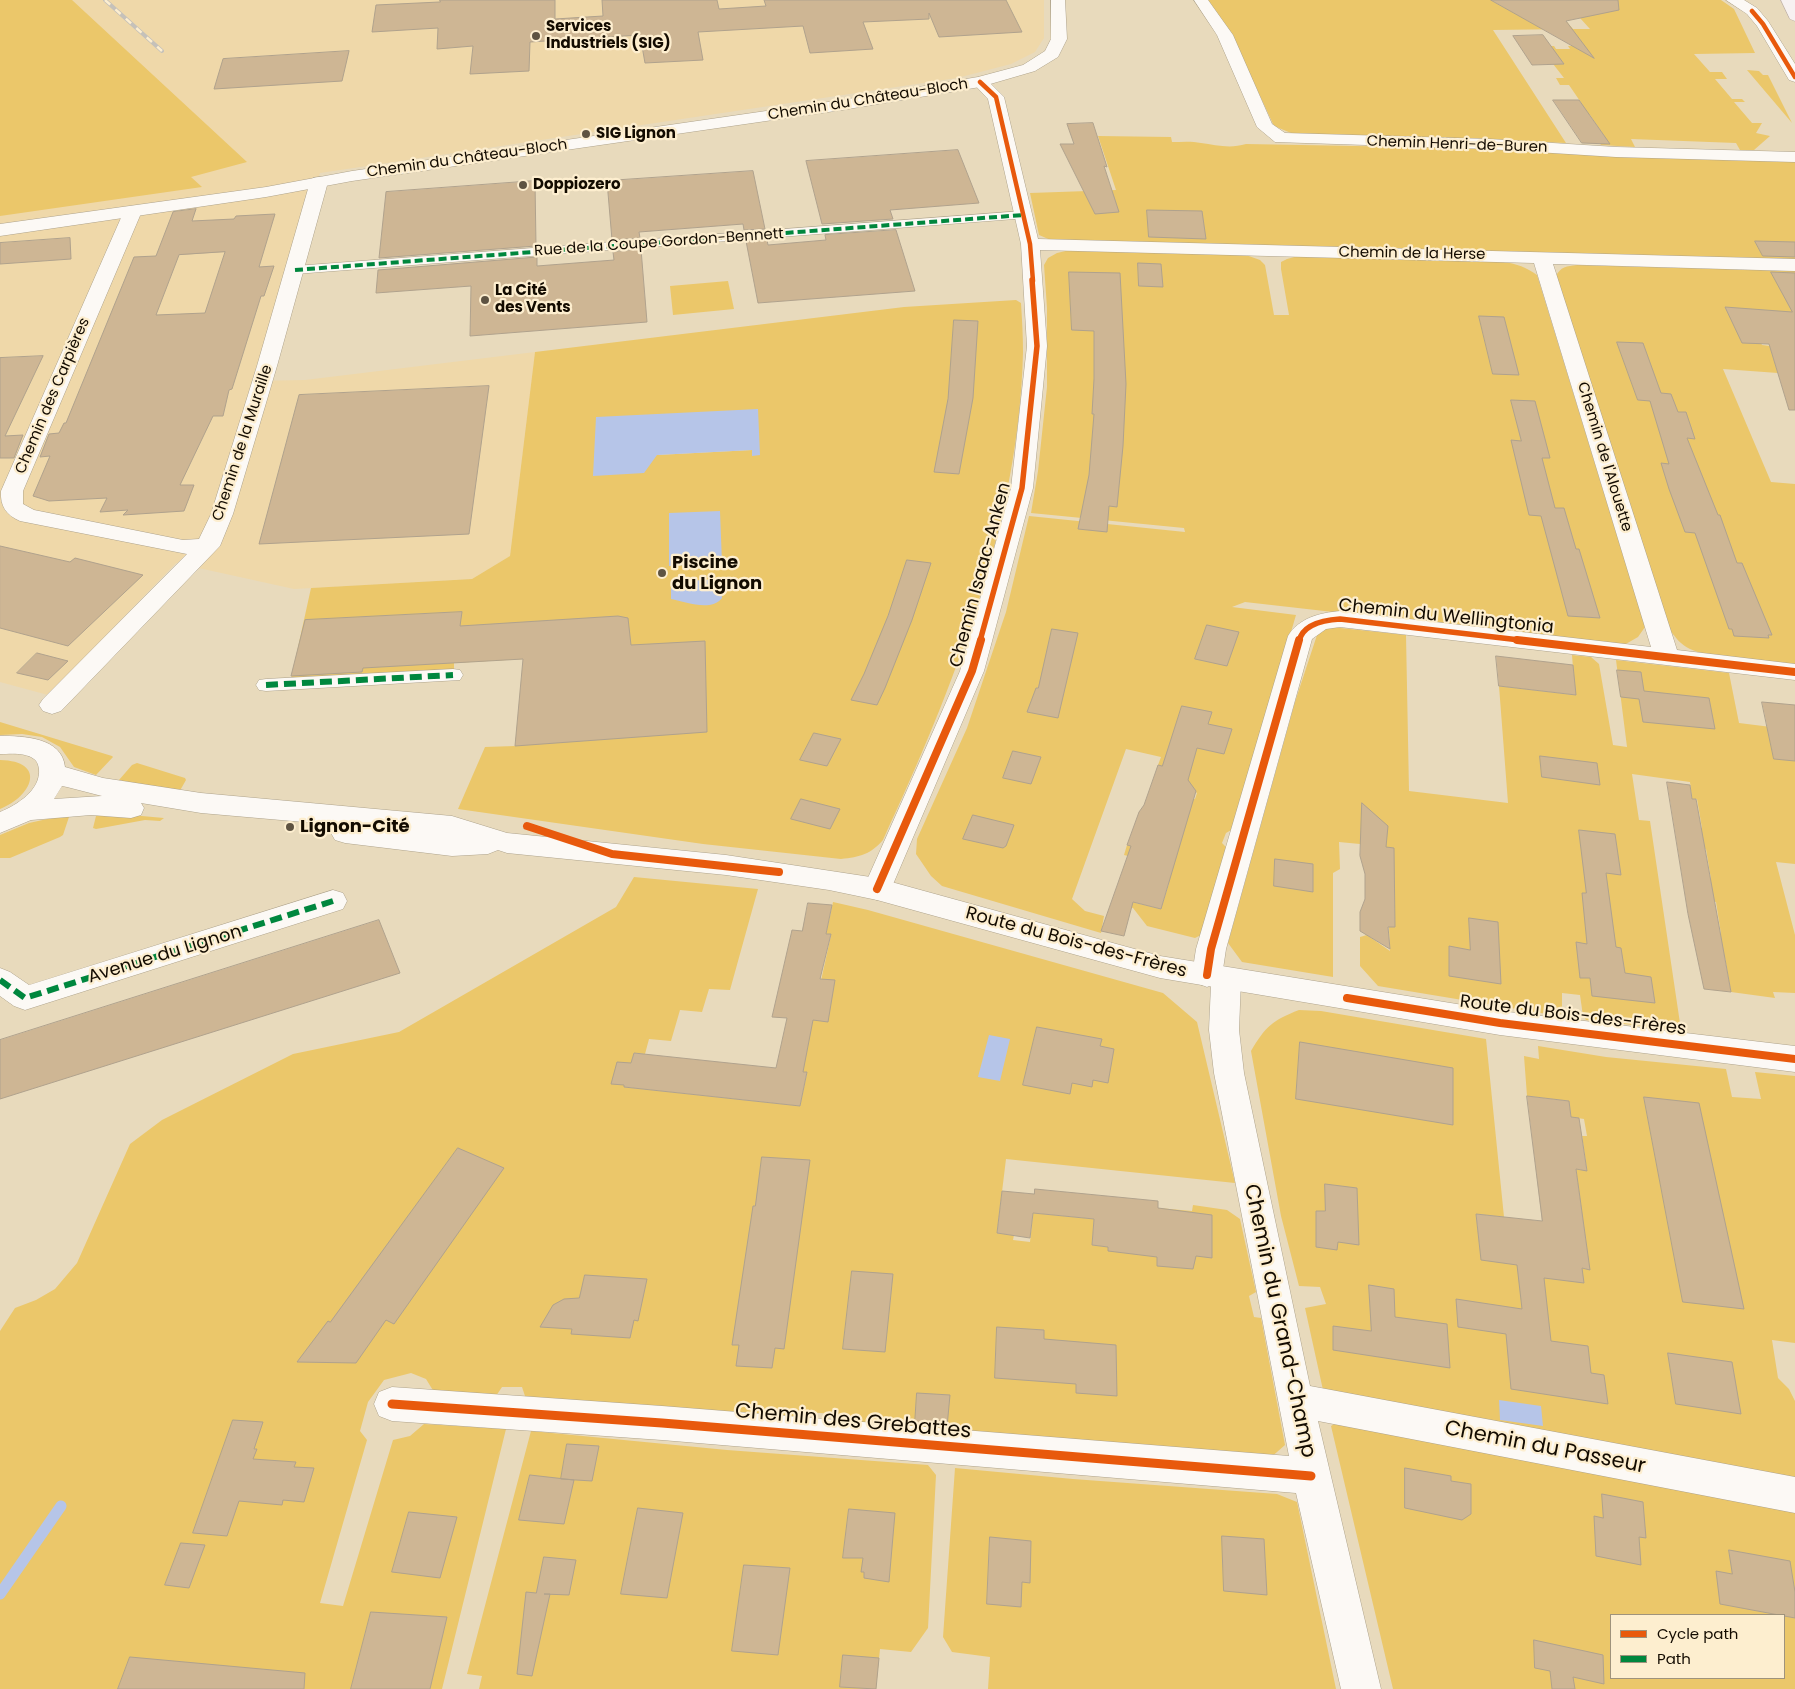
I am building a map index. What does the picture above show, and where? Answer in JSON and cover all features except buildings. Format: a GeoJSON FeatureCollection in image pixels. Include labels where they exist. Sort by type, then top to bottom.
{"type":"FeatureCollection","features":[{"type":"Feature","properties":{"kind":"main road"},"geometry":{"type":"LineString","coordinates":[[1788,0],[1795,16]]}},
{"type":"Feature","properties":{"kind":"street","name":"Chemin du Château-Bloch"},"geometry":{"type":"LineString","coordinates":[[0,230],[266,192],[319,182],[833,106],[980,82],[1030,68],[1052,54],[1059,39],[1058,0]]}},
{"type":"Feature","properties":{"kind":"street","name":"Chemin Henri-de-Buren"},"geometry":{"type":"LineString","coordinates":[[1201,0],[1225,36],[1265,127],[1280,138],[1489,144],[1616,152],[1795,157]]}},
{"type":"Feature","properties":{"kind":"street"},"geometry":{"type":"LineString","coordinates":[[1733,0],[1750,6],[1795,77]]}},
{"type":"Feature","properties":{"kind":"street","name":"Chemin Isaac-Anken"},"geometry":{"type":"LineString","coordinates":[[877,889],[972,671],[1017,513],[1022,488],[1037,346],[1030,244],[996,97],[980,82]]}},
{"type":"Feature","properties":{"kind":"street","name":"Chemin de la Muraille"},"geometry":{"type":"LineString","coordinates":[[52,705],[208,546],[222,514],[295,270],[319,182]]}},
{"type":"Feature","properties":{"kind":"street","name":"Chemin des Carpières"},"geometry":{"type":"LineString","coordinates":[[133,211],[12,491],[10,502],[13,508],[28,516],[182,547],[208,546]]}},
{"type":"Feature","properties":{"kind":"street","name":"Rue de la Coupe Gordon-Bennett"},"geometry":{"type":"LineString","coordinates":[[295,270],[1023,214]]}},
{"type":"Feature","properties":{"kind":"street","name":"Chemin de la Herse"},"geometry":{"type":"LineString","coordinates":[[1030,244],[1795,265]]}},
{"type":"Feature","properties":{"kind":"street","name":"Chemin de l'Alouette"},"geometry":{"type":"LineString","coordinates":[[1541,257],[1667,658]]}},
{"type":"Feature","properties":{"kind":"street","name":"Chemin du Wellingtonia"},"geometry":{"type":"LineString","coordinates":[[1216,977],[1211,949],[1300,636],[1306,629],[1326,620],[1340,618],[1795,672]]}},
{"type":"Feature","properties":{"kind":"street"},"geometry":{"type":"LineString","coordinates":[[266,685],[453,674]]}},
{"type":"Feature","properties":{"kind":"street"},"geometry":{"type":"LineString","coordinates":[[0,745],[19,744],[34,747],[45,753],[52,762],[54,773],[50,786],[41,799],[26,811],[0,823]]}},
{"type":"Feature","properties":{"kind":"street","name":"Route du Bois-des-Frères"},"geometry":{"type":"LineString","coordinates":[[54,773],[103,787],[201,803],[452,826],[507,843]]}},
{"type":"Feature","properties":{"kind":"street","name":"Route du Bois-des-Frères"},"geometry":{"type":"LineString","coordinates":[[26,811],[91,805],[363,835],[427,844],[452,846],[507,843],[726,865],[820,878],[877,889],[1160,967],[1500,1023],[1795,1059]]}},
{"type":"Feature","properties":{"kind":"street","name":"Avenue du Lignon"},"geometry":{"type":"LineString","coordinates":[[0,980],[25,998],[333,901]]}},
{"type":"Feature","properties":{"kind":"street","name":"Chemin du Grand-Champ"},"geometry":{"type":"LineString","coordinates":[[1216,977],[1229,1073],[1295,1400],[1361,1689]]}},
{"type":"Feature","properties":{"kind":"street","name":"Chemin du Passeur"},"geometry":{"type":"LineString","coordinates":[[1295,1400],[1795,1495]]}},
{"type":"Feature","properties":{"kind":"street","name":"Chemin des Grebattes"},"geometry":{"type":"LineString","coordinates":[[392,1404],[1311,1476]]}},
{"type":"Feature","properties":{"kind":"shaded area"},"geometry":{"type":"Polygon","coordinates":[[[0,0],[1044,0],[1044,38],[1035,52],[1011,64],[957,78],[320,173],[252,381],[305,380],[535,352],[510,556],[472,579],[294,589],[176,563],[48,695],[0,682],[0,0]]]}},
{"type":"Feature","properties":{"kind":"shaded area"},"geometry":{"type":"Polygon","coordinates":[[[0,0],[72,0],[247,162],[191,177],[202,187],[0,216],[0,0]]]}},
{"type":"Feature","properties":{"kind":"shaded area"},"geometry":{"type":"Polygon","coordinates":[[[1208,0],[1491,0],[1505,8],[1510,7],[1567,22],[1573,29],[1590,29],[1570,7],[1593,0],[1721,0],[1734,9],[1755,53],[1694,54],[1710,72],[1722,72],[1727,79],[1715,79],[1732,99],[1742,99],[1745,102],[1734,102],[1752,123],[1762,123],[1756,133],[1770,136],[1754,150],[1740,150],[1736,143],[1631,139],[1635,147],[1601,145],[1595,137],[1604,136],[1590,115],[1581,115],[1582,104],[1569,85],[1560,85],[1556,78],[1564,78],[1539,46],[1570,49],[1568,46],[1583,45],[1571,29],[1493,30],[1566,143],[1420,137],[1296,135],[1274,126],[1233,38],[1208,0]]]}},
{"type":"Feature","properties":{"kind":"shaded area"},"geometry":{"type":"Polygon","coordinates":[[[1747,70],[1759,71],[1763,75],[1768,75],[1792,123],[1747,70]]]}},
{"type":"Feature","properties":{"kind":"shaded area"},"geometry":{"type":"Polygon","coordinates":[[[1098,136],[1171,137],[1172,142],[1194,142],[1218,146],[1246,144],[1464,148],[1795,162],[1795,261],[1053,241],[1039,235],[1030,193],[1116,190],[1098,136]]]}},
{"type":"Feature","properties":{"kind":"shaded area"},"geometry":{"type":"Polygon","coordinates":[[[1070,250],[1246,255],[1260,260],[1265,265],[1274,315],[1289,315],[1281,262],[1298,256],[1504,262],[1521,266],[1533,272],[1537,275],[1645,627],[1638,637],[1624,645],[1245,602],[1232,607],[1296,615],[1233,829],[1226,833],[1222,843],[1227,848],[1203,934],[1195,938],[1147,926],[1133,908],[1113,903],[1115,898],[1161,909],[1169,883],[1154,879],[1152,862],[1124,855],[1127,845],[1176,857],[1183,796],[1195,799],[1197,793],[1158,765],[1161,757],[1126,749],[1072,899],[1085,911],[1104,916],[1101,933],[942,886],[931,876],[916,854],[917,839],[967,728],[1006,612],[1029,516],[1185,532],[1184,528],[1031,513],[1038,471],[1047,387],[1047,308],[1044,265],[1048,258],[1057,253],[1070,250]]]}},
{"type":"Feature","properties":{"kind":"shaded area"},"geometry":{"type":"Polygon","coordinates":[[[1577,265],[1795,271],[1795,331],[1755,330],[1762,345],[1770,346],[1778,373],[1723,369],[1771,482],[1795,484],[1795,665],[1727,658],[1701,653],[1684,645],[1670,630],[1556,276],[1564,268],[1577,265]]]}},
{"type":"Feature","properties":{"kind":"shaded area"},"geometry":{"type":"Polygon","coordinates":[[[728,281],[734,309],[673,315],[670,286],[728,281]]]}},
{"type":"Feature","properties":{"kind":"shaded area","name":"Piscine du Lignon"},"geometry":{"type":"Polygon","coordinates":[[[1016,300],[1021,303],[1023,352],[1019,416],[1009,479],[996,541],[978,603],[934,723],[909,782],[883,840],[869,852],[841,859],[703,844],[458,809],[485,747],[515,746],[524,659],[454,663],[454,670],[291,679],[311,588],[472,579],[510,556],[535,352],[904,307],[1016,300]],[[758,409],[657,455],[752,450],[758,409]]]}},
{"type":"Feature","properties":{"kind":"shaded area"},"geometry":{"type":"Polygon","coordinates":[[[1331,627],[1406,635],[1409,791],[1508,803],[1499,686],[1575,695],[1572,655],[1591,657],[1599,664],[1613,745],[1627,747],[1616,660],[1729,673],[1739,723],[1795,730],[1795,864],[1776,862],[1795,935],[1795,993],[1773,992],[1775,998],[1731,992],[1725,958],[1721,957],[1717,934],[1721,934],[1716,902],[1711,901],[1707,879],[1711,879],[1706,849],[1701,848],[1698,828],[1702,828],[1697,799],[1692,799],[1690,782],[1632,774],[1639,820],[1650,821],[1681,1030],[1586,1020],[1583,1016],[1580,995],[1562,993],[1562,1011],[1559,1016],[1378,986],[1360,966],[1360,937],[1367,935],[1390,951],[1389,927],[1395,927],[1394,873],[1360,844],[1339,842],[1340,869],[1333,873],[1333,977],[1242,962],[1228,943],[1295,702],[1318,632],[1331,627]]]}},
{"type":"Feature","properties":{"kind":"shaded area"},"geometry":{"type":"Polygon","coordinates":[[[0,722],[113,757],[96,775],[74,767],[60,747],[42,737],[22,734],[0,735],[0,722]]]}},
{"type":"Feature","properties":{"kind":"shaded area"},"geometry":{"type":"Polygon","coordinates":[[[0,760],[15,762],[24,766],[29,773],[30,780],[21,796],[0,809],[0,760]]]}},
{"type":"Feature","properties":{"kind":"shaded area"},"geometry":{"type":"Polygon","coordinates":[[[137,763],[185,778],[186,780],[178,794],[119,780],[132,765],[137,763]]]}},
{"type":"Feature","properties":{"kind":"shaded area"},"geometry":{"type":"Polygon","coordinates":[[[97,812],[164,818],[160,821],[145,820],[96,829],[93,828],[97,812]]]}},
{"type":"Feature","properties":{"kind":"shaded area"},"geometry":{"type":"Polygon","coordinates":[[[70,814],[63,835],[60,837],[10,858],[0,858],[0,835],[29,823],[70,814]]]}},
{"type":"Feature","properties":{"kind":"shaded area"},"geometry":{"type":"Polygon","coordinates":[[[634,877],[758,889],[730,990],[709,989],[702,1012],[680,1010],[671,1041],[649,1039],[645,1054],[634,1053],[624,1087],[800,1106],[807,1073],[801,1072],[831,935],[826,934],[833,902],[868,910],[1163,993],[1197,1022],[1235,1183],[1006,1159],[997,1233],[1014,1235],[1013,1240],[1030,1242],[1033,1213],[1094,1219],[1092,1245],[1108,1247],[1108,1251],[1158,1208],[1192,1211],[1193,1205],[1227,1210],[1240,1219],[1256,1292],[1249,1296],[1254,1317],[1261,1318],[1285,1445],[1269,1459],[835,1423],[837,1414],[801,1412],[799,1420],[526,1399],[522,1387],[502,1387],[496,1396],[434,1392],[426,1379],[411,1373],[384,1380],[368,1402],[360,1431],[367,1440],[320,1603],[343,1606],[393,1440],[410,1436],[424,1424],[506,1429],[442,1689],[0,1689],[0,1331],[15,1308],[36,1300],[55,1289],[77,1263],[130,1144],[162,1120],[293,1054],[399,1032],[616,907],[634,877]]]}},
{"type":"Feature","properties":{"kind":"shaded area"},"geometry":{"type":"Polygon","coordinates":[[[1299,1010],[1321,1011],[1486,1039],[1504,1217],[1476,1214],[1480,1248],[1509,1260],[1589,1269],[1576,1169],[1587,1170],[1582,1136],[1587,1136],[1584,1119],[1571,1117],[1569,1101],[1527,1096],[1524,1056],[1539,1059],[1538,1046],[1606,1057],[1726,1069],[1732,1097],[1761,1099],[1755,1072],[1795,1076],[1795,1343],[1772,1340],[1778,1378],[1789,1389],[1795,1401],[1795,1487],[1323,1390],[1305,1308],[1326,1304],[1320,1287],[1299,1286],[1281,1216],[1251,1051],[1270,1025],[1282,1017],[1299,1010]]]}},
{"type":"Feature","properties":{"kind":"shaded area"},"geometry":{"type":"Polygon","coordinates":[[[1336,1423],[1795,1509],[1795,1689],[1393,1689],[1331,1426],[1336,1423]]]}},
{"type":"Feature","properties":{"kind":"shaded area"},"geometry":{"type":"Polygon","coordinates":[[[531,1431],[727,1450],[928,1465],[936,1475],[928,1628],[911,1652],[880,1649],[876,1689],[479,1689],[482,1676],[467,1674],[531,1431]]]}},
{"type":"Feature","properties":{"kind":"shaded area"},"geometry":{"type":"Polygon","coordinates":[[[955,1468],[1277,1494],[1297,1502],[1336,1689],[988,1689],[990,1657],[952,1652],[943,1637],[955,1468]]]}},
{"type":"Feature","properties":{"kind":"water"},"geometry":{"type":"Polygon","coordinates":[[[758,409],[760,455],[752,456],[752,450],[657,455],[644,473],[593,476],[596,417],[758,409]]]}},
{"type":"Feature","properties":{"kind":"water"},"geometry":{"type":"Polygon","coordinates":[[[720,511],[722,563],[669,566],[669,513],[720,511]]]}},
{"type":"Feature","properties":{"kind":"water"},"geometry":{"type":"Polygon","coordinates":[[[721,579],[722,598],[712,604],[698,605],[671,599],[671,582],[721,579]]]}},
{"type":"Feature","properties":{"kind":"water"},"geometry":{"type":"Polygon","coordinates":[[[989,1035],[1010,1039],[1000,1081],[978,1077],[989,1035]]]}},
{"type":"Feature","properties":{"kind":"water"},"geometry":{"type":"Polygon","coordinates":[[[1499,1400],[1541,1406],[1543,1426],[1500,1420],[1499,1400]]]}},
{"type":"Feature","properties":{"kind":"waterway"},"geometry":{"type":"LineString","coordinates":[[0,1594],[61,1506]]}},
{"type":"Feature","properties":{"kind":"railway"},"geometry":{"type":"LineString","coordinates":[[105,0],[162,51]]}},
{"type":"Feature","properties":{"kind":"marked path"},"geometry":{"type":"LineString","coordinates":[[295,270],[1023,215]]}},
{"type":"Feature","properties":{"kind":"marked path"},"geometry":{"type":"LineString","coordinates":[[266,685],[453,675]]}},
{"type":"Feature","properties":{"kind":"marked path"},"geometry":{"type":"LineString","coordinates":[[0,980],[25,998],[333,901]]}},
{"type":"Feature","properties":{"kind":"cycle path"},"geometry":{"type":"LineString","coordinates":[[1752,11],[1763,24],[1795,77]]}},
{"type":"Feature","properties":{"kind":"cycle path"},"geometry":{"type":"LineString","coordinates":[[877,889],[972,671],[1022,488],[1037,346],[1030,244],[996,97],[980,82]]}},
{"type":"Feature","properties":{"kind":"cycle path"},"geometry":{"type":"LineString","coordinates":[[1207,975],[1211,949],[1300,636],[1313,625],[1323,621],[1340,619],[1795,672]]}},
{"type":"Feature","properties":{"kind":"cycle path"},"geometry":{"type":"LineString","coordinates":[[527,826],[612,854],[779,872]]}},
{"type":"Feature","properties":{"kind":"cycle path"},"geometry":{"type":"LineString","coordinates":[[1347,998],[1500,1023],[1795,1059]]}},
{"type":"Feature","properties":{"kind":"cycle path"},"geometry":{"type":"LineString","coordinates":[[392,1404],[662,1423],[1311,1476]]}},
{"type":"Feature","properties":{"kind":"place","name":"Services Industriels (SIG)"},"geometry":{"type":"Point","coordinates":[536,36]}},
{"type":"Feature","properties":{"kind":"place","name":"SIG Lignon"},"geometry":{"type":"Point","coordinates":[586,134]}},
{"type":"Feature","properties":{"kind":"place","name":"Doppiozero"},"geometry":{"type":"Point","coordinates":[523,185]}},
{"type":"Feature","properties":{"kind":"place","name":"La Cité des Vents"},"geometry":{"type":"Point","coordinates":[485,300]}},
{"type":"Feature","properties":{"kind":"place","name":"Piscine du Lignon"},"geometry":{"type":"Point","coordinates":[662,573]}},
{"type":"Feature","properties":{"kind":"place","name":"Lignon-Cité"},"geometry":{"type":"Point","coordinates":[290,827]}}]}
